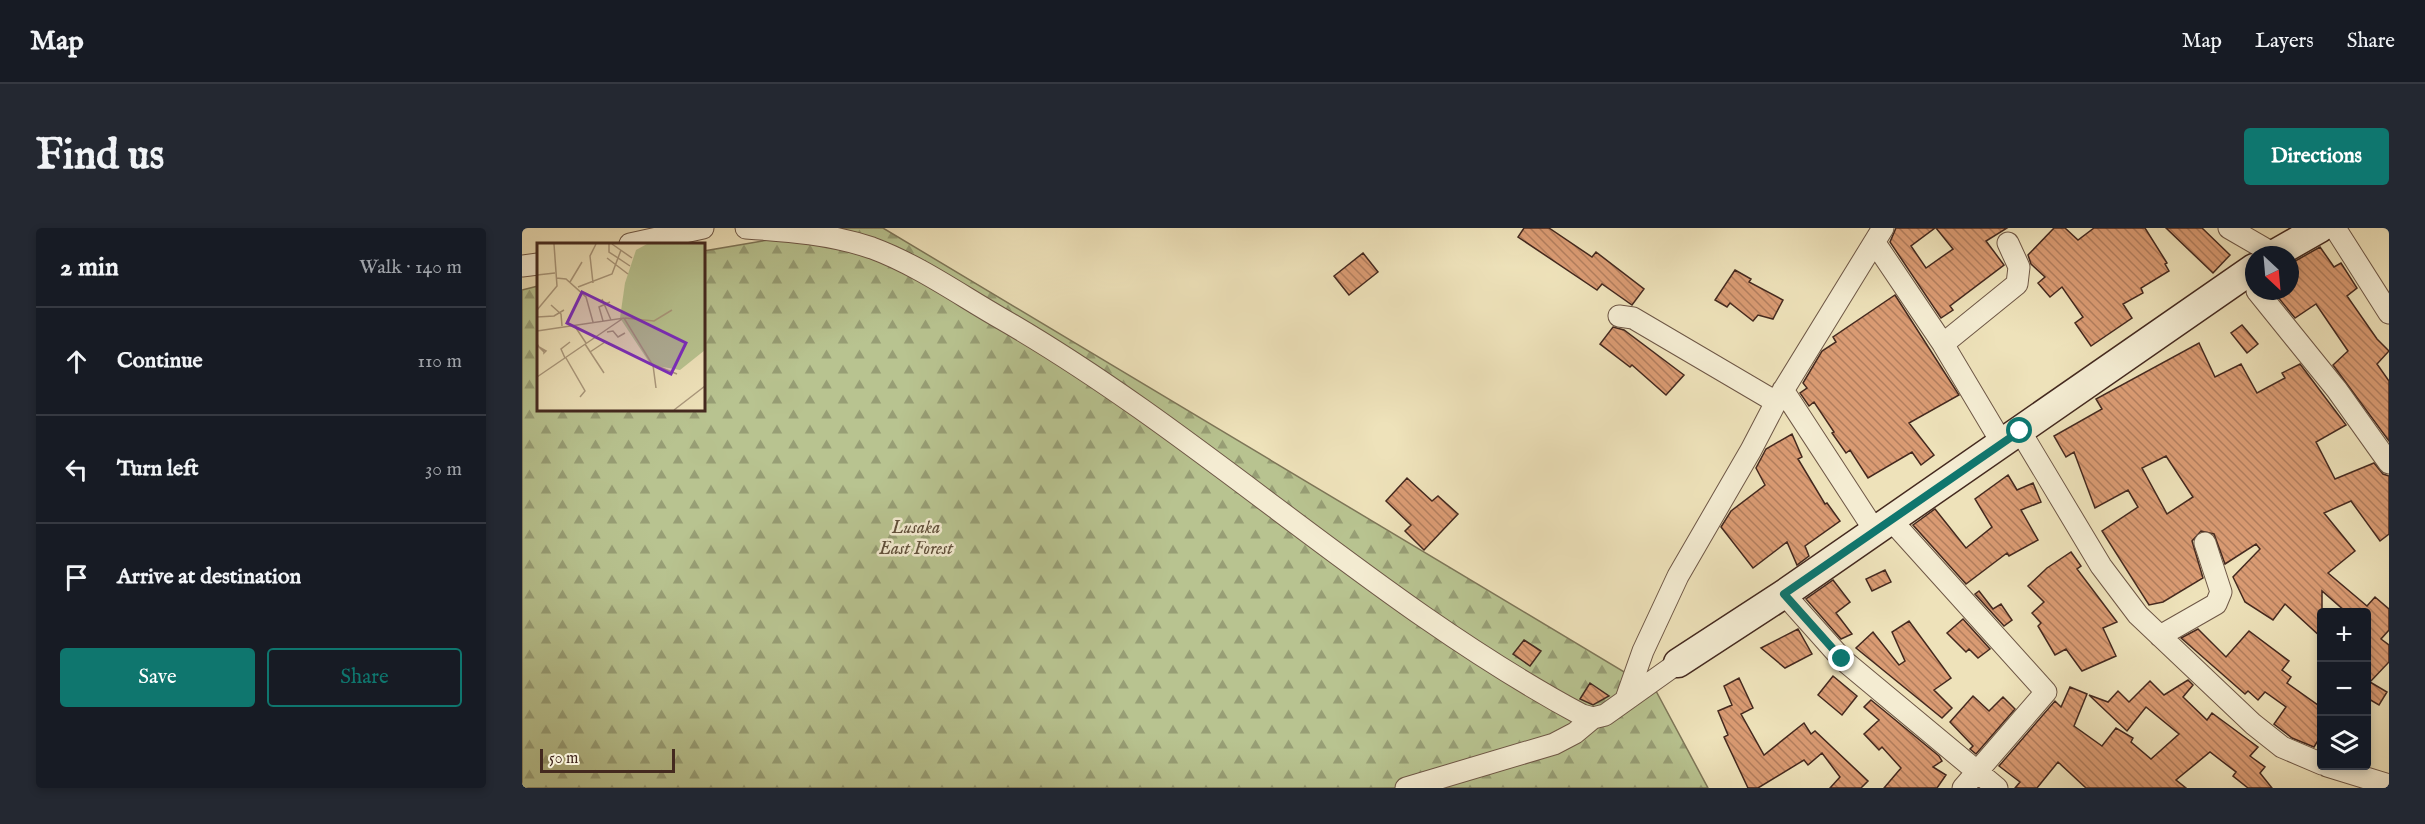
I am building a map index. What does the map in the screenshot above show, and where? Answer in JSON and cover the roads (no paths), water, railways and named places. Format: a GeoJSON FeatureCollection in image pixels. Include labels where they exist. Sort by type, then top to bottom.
{"type":"FeatureCollection","features":[{"type":"Feature","properties":{"kind":"street"},"geometry":{"type":"LineString","coordinates":[[635,243],[703,228]]}},
{"type":"Feature","properties":{"kind":"street"},"geometry":{"type":"LineString","coordinates":[[746,228],[812,233],[872,248],[915,269],[1062,354],[1152,416],[1359,570],[1472,648],[1550,698],[1593,718]]}},
{"type":"Feature","properties":{"kind":"street"},"geometry":{"type":"LineString","coordinates":[[2229,228],[2259,246]]}},
{"type":"Feature","properties":{"kind":"street"},"geometry":{"type":"LineString","coordinates":[[2289,246],[2320,228]]}},
{"type":"Feature","properties":{"kind":"street"},"geometry":{"type":"LineString","coordinates":[[2335,228],[2389,313]]}},
{"type":"Feature","properties":{"kind":"street"},"geometry":{"type":"LineString","coordinates":[[1626,699],[1658,617],[1779,396],[1879,235],[1943,344],[2011,437],[2100,566],[2138,615],[2282,747],[2317,762]]}},
{"type":"Feature","properties":{"kind":"street"},"geometry":{"type":"LineString","coordinates":[[1943,344],[2017,284],[2019,267],[2008,243]]}},
{"type":"Feature","properties":{"kind":"street"},"geometry":{"type":"LineString","coordinates":[[522,266],[537,264]]}},
{"type":"Feature","properties":{"kind":"street"},"geometry":{"type":"LineString","coordinates":[[1406,788],[1554,744],[1575,733],[1593,718],[1605,715],[1678,663],[1784,594],[2011,437],[2245,285]]}},
{"type":"Feature","properties":{"kind":"street"},"geometry":{"type":"LineString","coordinates":[[2268,300],[2389,463]]}},
{"type":"Feature","properties":{"kind":"street"},"geometry":{"type":"LineString","coordinates":[[1619,316],[1633,318],[1779,396],[1883,525],[2046,692],[1970,780]]}},
{"type":"Feature","properties":{"kind":"street"},"geometry":{"type":"LineString","coordinates":[[2160,636],[2216,604],[2221,592],[2205,543]]}},
{"type":"Feature","properties":{"kind":"street"},"geometry":{"type":"LineString","coordinates":[[1784,594],[1842,659],[1970,780],[1997,788]]}},
{"type":"Feature","properties":{"kind":"street"},"geometry":{"type":"LineString","coordinates":[[2342,770],[2389,785]]}},
{"type":"Feature","properties":{"kind":"park label","name":"Lusaka East Forest"},"geometry":{"type":"Point","coordinates":[916,538]}}]}
